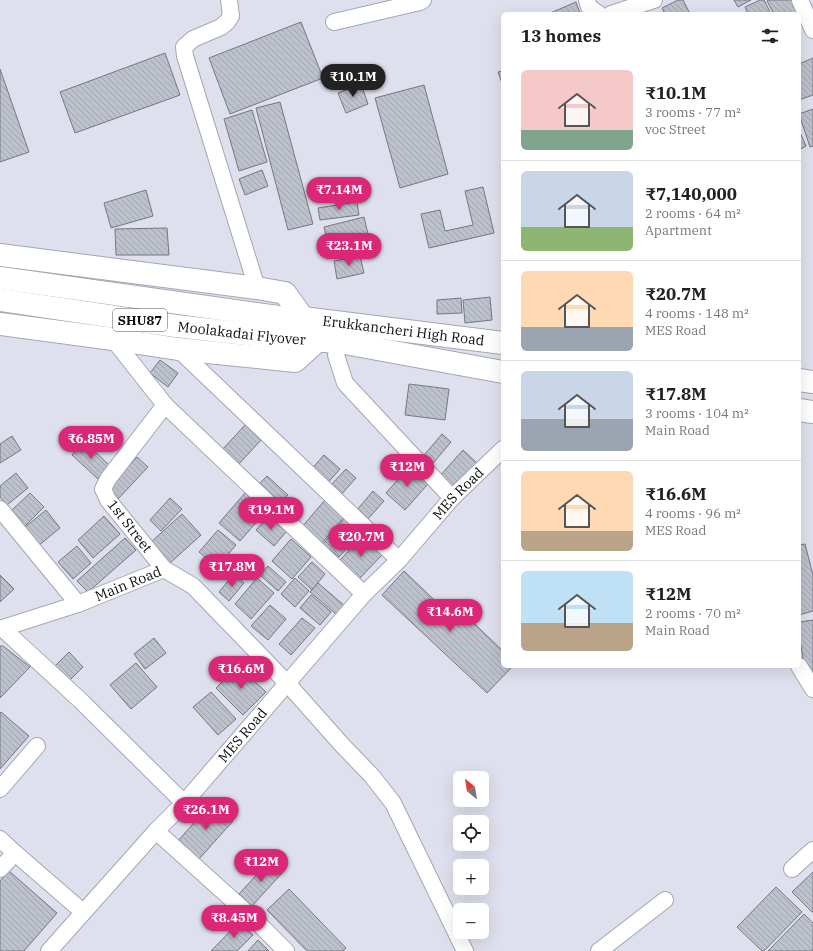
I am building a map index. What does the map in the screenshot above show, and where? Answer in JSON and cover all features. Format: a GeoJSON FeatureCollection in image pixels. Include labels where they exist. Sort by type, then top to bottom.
{"type":"FeatureCollection","features":[{"type":"Feature","properties":{"kind":"main road"},"geometry":{"type":"LineString","coordinates":[[0,254],[285,293],[303,318]]}},
{"type":"Feature","properties":{"kind":"main road","name":"Moolakadai Flyover"},"geometry":{"type":"LineString","coordinates":[[0,278],[270,316],[303,318]]}},
{"type":"Feature","properties":{"kind":"main road","name":"Moolakadai Flyover"},"geometry":{"type":"LineString","coordinates":[[0,300],[176,326],[317,341]]}},
{"type":"Feature","properties":{"kind":"main road","name":"Erukkancheri High Road"},"geometry":{"type":"LineString","coordinates":[[303,318],[501,343]]}},
{"type":"Feature","properties":{"kind":"main road"},"geometry":{"type":"LineString","coordinates":[[0,324],[178,349],[296,361],[317,341]]}},
{"type":"Feature","properties":{"kind":"main road","name":"SHU87"},"geometry":{"type":"LineString","coordinates":[[317,341],[339,342],[501,372]]}},
{"type":"Feature","properties":{"kind":"main road"},"geometry":{"type":"LineString","coordinates":[[801,380],[813,382]]}},
{"type":"Feature","properties":{"kind":"main road"},"geometry":{"type":"LineString","coordinates":[[801,410],[813,412]]}},
{"type":"Feature","properties":{"kind":"street"},"geometry":{"type":"LineString","coordinates":[[229,0],[231,16],[227,22],[221,27],[193,39],[184,47],[185,56],[257,288]]}},
{"type":"Feature","properties":{"kind":"street"},"geometry":{"type":"LineString","coordinates":[[334,22],[420,2],[423,0]]}},
{"type":"Feature","properties":{"kind":"street"},"geometry":{"type":"LineString","coordinates":[[586,0],[590,7],[596,12]]}},
{"type":"Feature","properties":{"kind":"street"},"geometry":{"type":"LineString","coordinates":[[617,12],[654,0]]}},
{"type":"Feature","properties":{"kind":"street"},"geometry":{"type":"LineString","coordinates":[[800,0],[813,30]]}},
{"type":"Feature","properties":{"kind":"street"},"geometry":{"type":"LineString","coordinates":[[114,339],[165,405],[364,594]]}},
{"type":"Feature","properties":{"kind":"street"},"geometry":{"type":"LineString","coordinates":[[339,342],[336,355],[345,383],[452,498]]}},
{"type":"Feature","properties":{"kind":"street"},"geometry":{"type":"LineString","coordinates":[[178,349],[399,560]]}},
{"type":"Feature","properties":{"kind":"street","name":"1st Street"},"geometry":{"type":"LineString","coordinates":[[164,569],[108,500],[103,489],[108,479],[165,405]]}},
{"type":"Feature","properties":{"kind":"street","name":"MES Road"},"geometry":{"type":"LineString","coordinates":[[48,951],[184,802],[364,594],[399,560],[452,498],[501,451]]}},
{"type":"Feature","properties":{"kind":"street"},"geometry":{"type":"LineString","coordinates":[[0,509],[78,604]]}},
{"type":"Feature","properties":{"kind":"street","name":"Main Road"},"geometry":{"type":"LineString","coordinates":[[1,629],[78,604],[164,569],[193,586],[288,683],[343,746],[372,776],[393,803],[465,951]]}},
{"type":"Feature","properties":{"kind":"street"},"geometry":{"type":"LineString","coordinates":[[1,629],[81,701],[184,802]]}},
{"type":"Feature","properties":{"kind":"street"},"geometry":{"type":"LineString","coordinates":[[800,668],[813,689]]}},
{"type":"Feature","properties":{"kind":"street"},"geometry":{"type":"LineString","coordinates":[[0,789],[37,746]]}},
{"type":"Feature","properties":{"kind":"street"},"geometry":{"type":"LineString","coordinates":[[156,831],[257,922],[286,951]]}},
{"type":"Feature","properties":{"kind":"street"},"geometry":{"type":"LineString","coordinates":[[0,839],[83,912]]}},
{"type":"Feature","properties":{"kind":"street"},"geometry":{"type":"LineString","coordinates":[[792,868],[813,850]]}},
{"type":"Feature","properties":{"kind":"street"},"geometry":{"type":"LineString","coordinates":[[0,869],[15,853]]}},
{"type":"Feature","properties":{"kind":"street"},"geometry":{"type":"LineString","coordinates":[[599,951],[665,900]]}},
{"type":"Feature","properties":{"kind":"building"},"geometry":{"type":"Polygon","coordinates":[[[678,0],[683,0],[689,12],[664,12],[662,8],[678,0]]]}},
{"type":"Feature","properties":{"kind":"building"},"geometry":{"type":"Polygon","coordinates":[[[734,0],[751,0],[738,7],[734,0]]]}},
{"type":"Feature","properties":{"kind":"building"},"geometry":{"type":"Polygon","coordinates":[[[760,0],[764,0],[770,12],[747,12],[745,7],[760,0]]]}},
{"type":"Feature","properties":{"kind":"building"},"geometry":{"type":"Polygon","coordinates":[[[795,0],[798,12],[773,12],[767,1],[795,0]]]}},
{"type":"Feature","properties":{"kind":"building"},"geometry":{"type":"Polygon","coordinates":[[[576,2],[579,12],[553,12],[576,2]]]}},
{"type":"Feature","properties":{"kind":"building"},"geometry":{"type":"Polygon","coordinates":[[[301,22],[323,78],[230,114],[209,58],[301,22]]]}},
{"type":"Feature","properties":{"kind":"building"},"geometry":{"type":"Polygon","coordinates":[[[165,53],[180,95],[75,133],[60,92],[165,53]]]}},
{"type":"Feature","properties":{"kind":"building"},"geometry":{"type":"Polygon","coordinates":[[[813,58],[813,95],[801,99],[801,63],[813,58]]]}},
{"type":"Feature","properties":{"kind":"building"},"geometry":{"type":"Polygon","coordinates":[[[0,69],[29,152],[0,162],[0,69]]]}},
{"type":"Feature","properties":{"kind":"building"},"geometry":{"type":"Polygon","coordinates":[[[501,71],[501,80],[498,72],[501,71]]]}},
{"type":"Feature","properties":{"kind":"building"},"geometry":{"type":"Polygon","coordinates":[[[361,84],[368,104],[346,113],[338,93],[361,84]]]}},
{"type":"Feature","properties":{"kind":"building"},"geometry":{"type":"Polygon","coordinates":[[[424,85],[448,174],[400,188],[375,98],[424,85]]]}},
{"type":"Feature","properties":{"kind":"building"},"geometry":{"type":"Polygon","coordinates":[[[280,102],[313,224],[288,230],[256,108],[280,102]]]}},
{"type":"Feature","properties":{"kind":"building"},"geometry":{"type":"Polygon","coordinates":[[[813,109],[813,146],[810,147],[801,120],[801,113],[813,109]]]}},
{"type":"Feature","properties":{"kind":"building"},"geometry":{"type":"Polygon","coordinates":[[[252,110],[267,162],[239,171],[224,119],[252,110]]]}},
{"type":"Feature","properties":{"kind":"building"},"geometry":{"type":"Polygon","coordinates":[[[801,135],[806,146],[801,149],[801,135]]]}},
{"type":"Feature","properties":{"kind":"building"},"geometry":{"type":"Polygon","coordinates":[[[262,170],[268,186],[245,195],[239,179],[262,170]]]}},
{"type":"Feature","properties":{"kind":"building"},"geometry":{"type":"Polygon","coordinates":[[[483,187],[494,233],[429,248],[421,214],[440,210],[445,231],[473,225],[465,191],[483,187]]]}},
{"type":"Feature","properties":{"kind":"building"},"geometry":{"type":"Polygon","coordinates":[[[146,190],[153,216],[111,228],[104,203],[146,190]]]}},
{"type":"Feature","properties":{"kind":"building"},"geometry":{"type":"Polygon","coordinates":[[[357,202],[359,215],[320,220],[318,208],[357,202]]]}},
{"type":"Feature","properties":{"kind":"building"},"geometry":{"type":"Polygon","coordinates":[[[364,217],[370,243],[330,253],[324,227],[364,217]]]}},
{"type":"Feature","properties":{"kind":"building"},"geometry":{"type":"Polygon","coordinates":[[[167,228],[169,255],[116,255],[115,229],[167,228]]]}},
{"type":"Feature","properties":{"kind":"building"},"geometry":{"type":"Polygon","coordinates":[[[360,256],[364,273],[337,279],[334,261],[360,256]]]}},
{"type":"Feature","properties":{"kind":"building"},"geometry":{"type":"Polygon","coordinates":[[[490,297],[492,320],[465,323],[463,300],[490,297]]]}},
{"type":"Feature","properties":{"kind":"building"},"geometry":{"type":"Polygon","coordinates":[[[461,298],[462,313],[437,314],[437,300],[461,298]]]}},
{"type":"Feature","properties":{"kind":"building"},"geometry":{"type":"Polygon","coordinates":[[[160,360],[178,373],[168,387],[150,373],[160,360]]]}},
{"type":"Feature","properties":{"kind":"building"},"geometry":{"type":"Polygon","coordinates":[[[409,384],[449,389],[445,420],[405,415],[409,384]]]}},
{"type":"Feature","properties":{"kind":"building"},"geometry":{"type":"Polygon","coordinates":[[[245,425],[261,440],[238,465],[222,450],[245,425]]]}},
{"type":"Feature","properties":{"kind":"building"},"geometry":{"type":"Polygon","coordinates":[[[442,434],[451,442],[429,468],[420,460],[442,434]]]}},
{"type":"Feature","properties":{"kind":"building"},"geometry":{"type":"Polygon","coordinates":[[[12,436],[21,450],[0,463],[0,444],[12,436]]]}},
{"type":"Feature","properties":{"kind":"building"},"geometry":{"type":"Polygon","coordinates":[[[84,441],[110,466],[98,479],[72,455],[84,441]]]}},
{"type":"Feature","properties":{"kind":"building"},"geometry":{"type":"Polygon","coordinates":[[[463,450],[479,465],[454,492],[438,478],[463,450]]]}},
{"type":"Feature","properties":{"kind":"building"},"geometry":{"type":"Polygon","coordinates":[[[324,455],[340,469],[326,485],[310,471],[324,455]]]}},
{"type":"Feature","properties":{"kind":"building"},"geometry":{"type":"Polygon","coordinates":[[[137,457],[148,467],[118,499],[107,490],[137,457]]]}},
{"type":"Feature","properties":{"kind":"building"},"geometry":{"type":"Polygon","coordinates":[[[409,467],[428,484],[405,510],[386,493],[409,467]]]}},
{"type":"Feature","properties":{"kind":"building"},"geometry":{"type":"Polygon","coordinates":[[[346,469],[356,478],[340,496],[329,487],[346,469]]]}},
{"type":"Feature","properties":{"kind":"building"},"geometry":{"type":"Polygon","coordinates":[[[16,473],[28,488],[7,505],[0,497],[0,486],[16,473]]]}},
{"type":"Feature","properties":{"kind":"building"},"geometry":{"type":"Polygon","coordinates":[[[267,476],[288,495],[277,506],[256,487],[267,476]]]}},
{"type":"Feature","properties":{"kind":"building"},"geometry":{"type":"Polygon","coordinates":[[[373,491],[384,501],[367,520],[356,511],[373,491]]]}},
{"type":"Feature","properties":{"kind":"building"},"geometry":{"type":"Polygon","coordinates":[[[30,493],[44,507],[25,526],[11,511],[30,493]]]}},
{"type":"Feature","properties":{"kind":"building"},"geometry":{"type":"Polygon","coordinates":[[[245,493],[266,511],[240,541],[219,523],[245,493]]]}},
{"type":"Feature","properties":{"kind":"building"},"geometry":{"type":"Polygon","coordinates":[[[170,498],[182,509],[161,531],[150,520],[170,498]]]}},
{"type":"Feature","properties":{"kind":"building"},"geometry":{"type":"Polygon","coordinates":[[[325,500],[345,516],[321,544],[301,528],[325,500]]]}},
{"type":"Feature","properties":{"kind":"building"},"geometry":{"type":"Polygon","coordinates":[[[46,510],[60,528],[38,546],[24,528],[46,510]]]}},
{"type":"Feature","properties":{"kind":"building"},"geometry":{"type":"Polygon","coordinates":[[[182,514],[201,535],[170,563],[151,542],[182,514]]]}},
{"type":"Feature","properties":{"kind":"building"},"geometry":{"type":"Polygon","coordinates":[[[104,516],[120,534],[93,558],[78,540],[104,516]]]}},
{"type":"Feature","properties":{"kind":"building"},"geometry":{"type":"Polygon","coordinates":[[[269,516],[286,532],[274,546],[256,530],[269,516]]]}},
{"type":"Feature","properties":{"kind":"building"},"geometry":{"type":"Polygon","coordinates":[[[344,519],[360,533],[339,557],[323,544],[344,519]]]}},
{"type":"Feature","properties":{"kind":"building"},"geometry":{"type":"Polygon","coordinates":[[[218,530],[236,545],[217,567],[199,552],[218,530]]]}},
{"type":"Feature","properties":{"kind":"building"},"geometry":{"type":"Polygon","coordinates":[[[363,536],[382,555],[359,579],[340,560],[363,536]]]}},
{"type":"Feature","properties":{"kind":"building"},"geometry":{"type":"Polygon","coordinates":[[[125,538],[136,550],[88,592],[77,581],[125,538]]]}},
{"type":"Feature","properties":{"kind":"building"},"geometry":{"type":"Polygon","coordinates":[[[291,539],[311,557],[292,579],[272,561],[291,539]]]}},
{"type":"Feature","properties":{"kind":"building"},"geometry":{"type":"Polygon","coordinates":[[[805,544],[813,575],[813,611],[801,614],[801,545],[805,544]]]}},
{"type":"Feature","properties":{"kind":"building"},"geometry":{"type":"Polygon","coordinates":[[[77,546],[91,563],[73,579],[58,562],[77,546]]]}},
{"type":"Feature","properties":{"kind":"building"},"geometry":{"type":"Polygon","coordinates":[[[312,562],[325,574],[312,590],[298,577],[312,562]]]}},
{"type":"Feature","properties":{"kind":"building"},"geometry":{"type":"Polygon","coordinates":[[[268,566],[286,582],[278,591],[260,575],[268,566]]]}},
{"type":"Feature","properties":{"kind":"building"},"geometry":{"type":"Polygon","coordinates":[[[404,571],[450,615],[457,607],[501,649],[501,668],[511,668],[487,693],[382,595],[404,571]]]}},
{"type":"Feature","properties":{"kind":"building"},"geometry":{"type":"Polygon","coordinates":[[[234,574],[244,583],[229,601],[219,592],[234,574]]]}},
{"type":"Feature","properties":{"kind":"building"},"geometry":{"type":"Polygon","coordinates":[[[0,575],[14,589],[0,602],[0,575]]]}},
{"type":"Feature","properties":{"kind":"building"},"geometry":{"type":"Polygon","coordinates":[[[257,578],[274,593],[251,619],[235,604],[257,578]]]}},
{"type":"Feature","properties":{"kind":"building"},"geometry":{"type":"Polygon","coordinates":[[[295,578],[309,591],[295,607],[281,594],[295,578]]]}},
{"type":"Feature","properties":{"kind":"building"},"geometry":{"type":"Polygon","coordinates":[[[318,583],[345,606],[337,615],[310,592],[318,583]]]}},
{"type":"Feature","properties":{"kind":"building"},"geometry":{"type":"Polygon","coordinates":[[[311,595],[331,612],[320,625],[300,608],[311,595]]]}},
{"type":"Feature","properties":{"kind":"building"},"geometry":{"type":"Polygon","coordinates":[[[270,605],[286,619],[268,640],[251,626],[270,605]]]}},
{"type":"Feature","properties":{"kind":"building"},"geometry":{"type":"Polygon","coordinates":[[[302,618],[315,628],[291,655],[279,644],[302,618]]]}},
{"type":"Feature","properties":{"kind":"building"},"geometry":{"type":"Polygon","coordinates":[[[813,620],[813,672],[805,673],[801,646],[801,622],[813,620]]]}},
{"type":"Feature","properties":{"kind":"building"},"geometry":{"type":"Polygon","coordinates":[[[154,638],[166,653],[145,669],[134,654],[154,638]]]}},
{"type":"Feature","properties":{"kind":"building"},"geometry":{"type":"Polygon","coordinates":[[[0,646],[3,646],[30,667],[0,698],[0,646]]]}},
{"type":"Feature","properties":{"kind":"building"},"geometry":{"type":"Polygon","coordinates":[[[69,652],[83,667],[68,682],[54,667],[69,652]]]}},
{"type":"Feature","properties":{"kind":"building"},"geometry":{"type":"Polygon","coordinates":[[[136,663],[157,687],[131,709],[110,685],[136,663]]]}},
{"type":"Feature","properties":{"kind":"building"},"geometry":{"type":"Polygon","coordinates":[[[238,666],[266,692],[243,715],[216,688],[238,666]]]}},
{"type":"Feature","properties":{"kind":"building"},"geometry":{"type":"Polygon","coordinates":[[[211,692],[236,719],[218,735],[193,707],[211,692]]]}},
{"type":"Feature","properties":{"kind":"building"},"geometry":{"type":"Polygon","coordinates":[[[1,712],[29,736],[0,769],[0,713],[1,712]]]}},
{"type":"Feature","properties":{"kind":"building"},"geometry":{"type":"Polygon","coordinates":[[[212,802],[233,821],[199,859],[178,841],[212,802]]]}},
{"type":"Feature","properties":{"kind":"building"},"geometry":{"type":"Polygon","coordinates":[[[270,860],[283,872],[252,906],[239,894],[270,860]]]}},
{"type":"Feature","properties":{"kind":"building"},"geometry":{"type":"Polygon","coordinates":[[[9,871],[57,913],[24,951],[0,951],[0,881],[9,871]]]}},
{"type":"Feature","properties":{"kind":"building"},"geometry":{"type":"Polygon","coordinates":[[[813,872],[813,912],[812,912],[792,892],[813,872]]]}},
{"type":"Feature","properties":{"kind":"building"},"geometry":{"type":"Polygon","coordinates":[[[776,887],[802,912],[764,951],[762,951],[737,927],[776,887]]]}},
{"type":"Feature","properties":{"kind":"building"},"geometry":{"type":"Polygon","coordinates":[[[289,889],[346,948],[343,951],[307,951],[267,910],[289,889]]]}},
{"type":"Feature","properties":{"kind":"building"},"geometry":{"type":"Polygon","coordinates":[[[804,914],[813,923],[813,951],[768,951],[804,914]]]}},
{"type":"Feature","properties":{"kind":"building"},"geometry":{"type":"Polygon","coordinates":[[[239,922],[253,935],[237,951],[211,951],[239,922]]]}},
{"type":"Feature","properties":{"kind":"building"},"geometry":{"type":"Polygon","coordinates":[[[258,940],[269,951],[248,951],[258,940]]]}}]}
